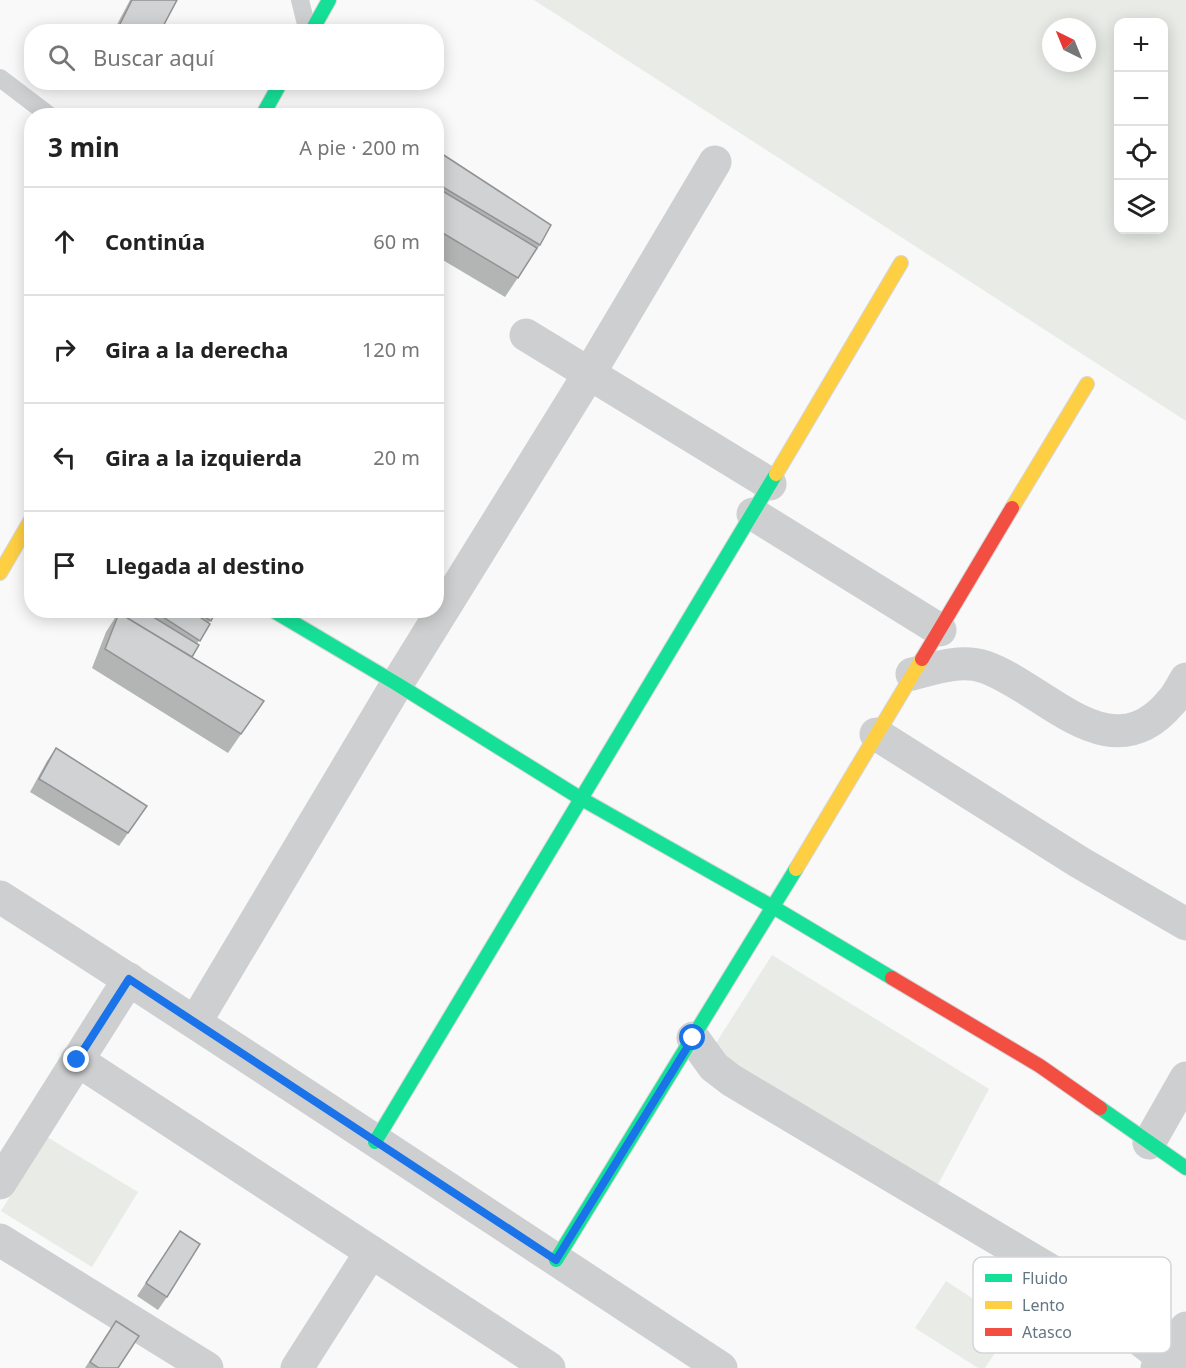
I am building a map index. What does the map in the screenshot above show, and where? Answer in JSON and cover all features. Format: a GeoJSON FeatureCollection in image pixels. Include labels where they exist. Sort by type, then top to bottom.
{"type":"FeatureCollection","features":[{"type":"Feature","properties":{"kind":"main road"},"geometry":{"type":"LineString","coordinates":[[314,24],[329,0]]}},
{"type":"Feature","properties":{"kind":"main road"},"geometry":{"type":"LineString","coordinates":[[266,108],[277,90]]}},
{"type":"Feature","properties":{"kind":"main road"},"geometry":{"type":"LineString","coordinates":[[375,1142],[753,514],[900,263]]}},
{"type":"Feature","properties":{"kind":"main road"},"geometry":{"type":"LineString","coordinates":[[556,1260],[773,907],[1087,384]]}},
{"type":"Feature","properties":{"kind":"main road"},"geometry":{"type":"LineString","coordinates":[[0,573],[24,532]]}},
{"type":"Feature","properties":{"kind":"main road"},"geometry":{"type":"LineString","coordinates":[[286,618],[397,684],[580,798],[773,907],[1040,1066],[1186,1168]]}},
{"type":"Feature","properties":{"kind":"street"},"geometry":{"type":"LineString","coordinates":[[444,608],[589,374],[715,162]]}},
{"type":"Feature","properties":{"kind":"street"},"geometry":{"type":"LineString","coordinates":[[526,335],[770,484]]}},
{"type":"Feature","properties":{"kind":"street"},"geometry":{"type":"LineString","coordinates":[[753,514],[940,630]]}},
{"type":"Feature","properties":{"kind":"street"},"geometry":{"type":"LineString","coordinates":[[196,1022],[438,618]]}},
{"type":"Feature","properties":{"kind":"street"},"geometry":{"type":"LineString","coordinates":[[912,674],[951,664],[983,667],[1023,686],[1083,724],[1116,732],[1144,726],[1171,703],[1186,679]]}},
{"type":"Feature","properties":{"kind":"street"},"geometry":{"type":"LineString","coordinates":[[876,734],[1079,862],[1186,924]]}},
{"type":"Feature","properties":{"kind":"street"},"geometry":{"type":"LineString","coordinates":[[0,897],[196,1022],[721,1368]]}},
{"type":"Feature","properties":{"kind":"street"},"geometry":{"type":"LineString","coordinates":[[0,1183],[129,979]]}},
{"type":"Feature","properties":{"kind":"street"},"geometry":{"type":"LineString","coordinates":[[693,1038],[714,1067],[731,1080],[1028,1257]]}},
{"type":"Feature","properties":{"kind":"street"},"geometry":{"type":"LineString","coordinates":[[77,1060],[549,1368]]}},
{"type":"Feature","properties":{"kind":"street"},"geometry":{"type":"LineString","coordinates":[[1149,1143],[1186,1078]]}},
{"type":"Feature","properties":{"kind":"street"},"geometry":{"type":"LineString","coordinates":[[0,1239],[207,1368]]}},
{"type":"Feature","properties":{"kind":"street"},"geometry":{"type":"LineString","coordinates":[[297,1368],[371,1252]]}},
{"type":"Feature","properties":{"kind":"street"},"geometry":{"type":"LineString","coordinates":[[1152,1353],[1166,1365],[1186,1328]]}},
{"type":"Feature","properties":{"kind":"lane"},"geometry":{"type":"LineString","coordinates":[[300,0],[307,24]]}},
{"type":"Feature","properties":{"kind":"lane"},"geometry":{"type":"LineString","coordinates":[[0,78],[39,108]]}},
{"type":"Feature","properties":{"kind":"shaded area"},"geometry":{"type":"Polygon","coordinates":[[[534,0],[1186,0],[1186,421],[534,0]]]}},
{"type":"Feature","properties":{"kind":"shaded area"},"geometry":{"type":"Polygon","coordinates":[[[772,955],[989,1089],[934,1192],[709,1054],[772,955]]]}},
{"type":"Feature","properties":{"kind":"shaded area"},"geometry":{"type":"Polygon","coordinates":[[[47,1137],[138,1192],[92,1267],[1,1211],[47,1137]]]}},
{"type":"Feature","properties":{"kind":"shaded area"},"geometry":{"type":"Polygon","coordinates":[[[946,1281],[973,1299],[973,1353],[995,1353],[985,1368],[978,1368],[915,1328],[946,1281]]]}},
{"type":"Feature","properties":{"kind":"building"},"geometry":{"type":"Polygon","coordinates":[[[132,0],[177,0],[164,24],[120,24],[132,0]]]}},
{"type":"Feature","properties":{"kind":"building"},"geometry":{"type":"Polygon","coordinates":[[[444,155],[551,225],[540,245],[444,188],[444,155]]]}},
{"type":"Feature","properties":{"kind":"building"},"geometry":{"type":"Polygon","coordinates":[[[444,192],[537,248],[518,278],[444,234],[444,192]]]}},
{"type":"Feature","properties":{"kind":"building"},"geometry":{"type":"Polygon","coordinates":[[[117,618],[127,618],[264,701],[241,734],[105,649],[117,618]]]}},
{"type":"Feature","properties":{"kind":"building"},"geometry":{"type":"Polygon","coordinates":[[[127,618],[155,618],[199,645],[192,657],[127,618]]]}},
{"type":"Feature","properties":{"kind":"building"},"geometry":{"type":"Polygon","coordinates":[[[164,618],[201,618],[210,624],[200,641],[164,618]]]}},
{"type":"Feature","properties":{"kind":"building"},"geometry":{"type":"Polygon","coordinates":[[[56,748],[147,806],[128,833],[39,779],[56,748]]]}},
{"type":"Feature","properties":{"kind":"building"},"geometry":{"type":"Polygon","coordinates":[[[180,1231],[200,1244],[167,1297],[146,1283],[180,1231]]]}},
{"type":"Feature","properties":{"kind":"building"},"geometry":{"type":"Polygon","coordinates":[[[116,1321],[139,1336],[118,1368],[99,1368],[90,1362],[116,1321]]]}},
{"type":"Feature","properties":{"kind":"traffic: fast"},"geometry":{"type":"LineString","coordinates":[[316,24],[329,0]]}},
{"type":"Feature","properties":{"kind":"traffic: fast"},"geometry":{"type":"LineString","coordinates":[[266,108],[277,90]]}},
{"type":"Feature","properties":{"kind":"traffic: fast"},"geometry":{"type":"LineString","coordinates":[[375,1142],[776,474]]}},
{"type":"Feature","properties":{"kind":"traffic: fast"},"geometry":{"type":"LineString","coordinates":[[286,618],[397,684],[580,798],[773,907],[892,978]]}},
{"type":"Feature","properties":{"kind":"traffic: fast"},"geometry":{"type":"LineString","coordinates":[[556,1260],[796,869]]}},
{"type":"Feature","properties":{"kind":"traffic: fast"},"geometry":{"type":"LineString","coordinates":[[1100,1108],[1186,1168]]}},
{"type":"Feature","properties":{"kind":"traffic: slow"},"geometry":{"type":"LineString","coordinates":[[776,474],[901,263]]}},
{"type":"Feature","properties":{"kind":"traffic: slow"},"geometry":{"type":"LineString","coordinates":[[1012,508],[1087,384]]}},
{"type":"Feature","properties":{"kind":"traffic: slow"},"geometry":{"type":"LineString","coordinates":[[0,573],[24,532]]}},
{"type":"Feature","properties":{"kind":"traffic: slow"},"geometry":{"type":"LineString","coordinates":[[796,869],[922,659]]}},
{"type":"Feature","properties":{"kind":"traffic: jam"},"geometry":{"type":"LineString","coordinates":[[922,659],[1012,508]]}},
{"type":"Feature","properties":{"kind":"traffic: jam"},"geometry":{"type":"LineString","coordinates":[[892,978],[1040,1066],[1100,1108]]}},
{"type":"Feature","properties":{"kind":"route"},"geometry":{"type":"LineString","coordinates":[[77,1060],[129,979],[556,1260],[693,1038]]}}]}
